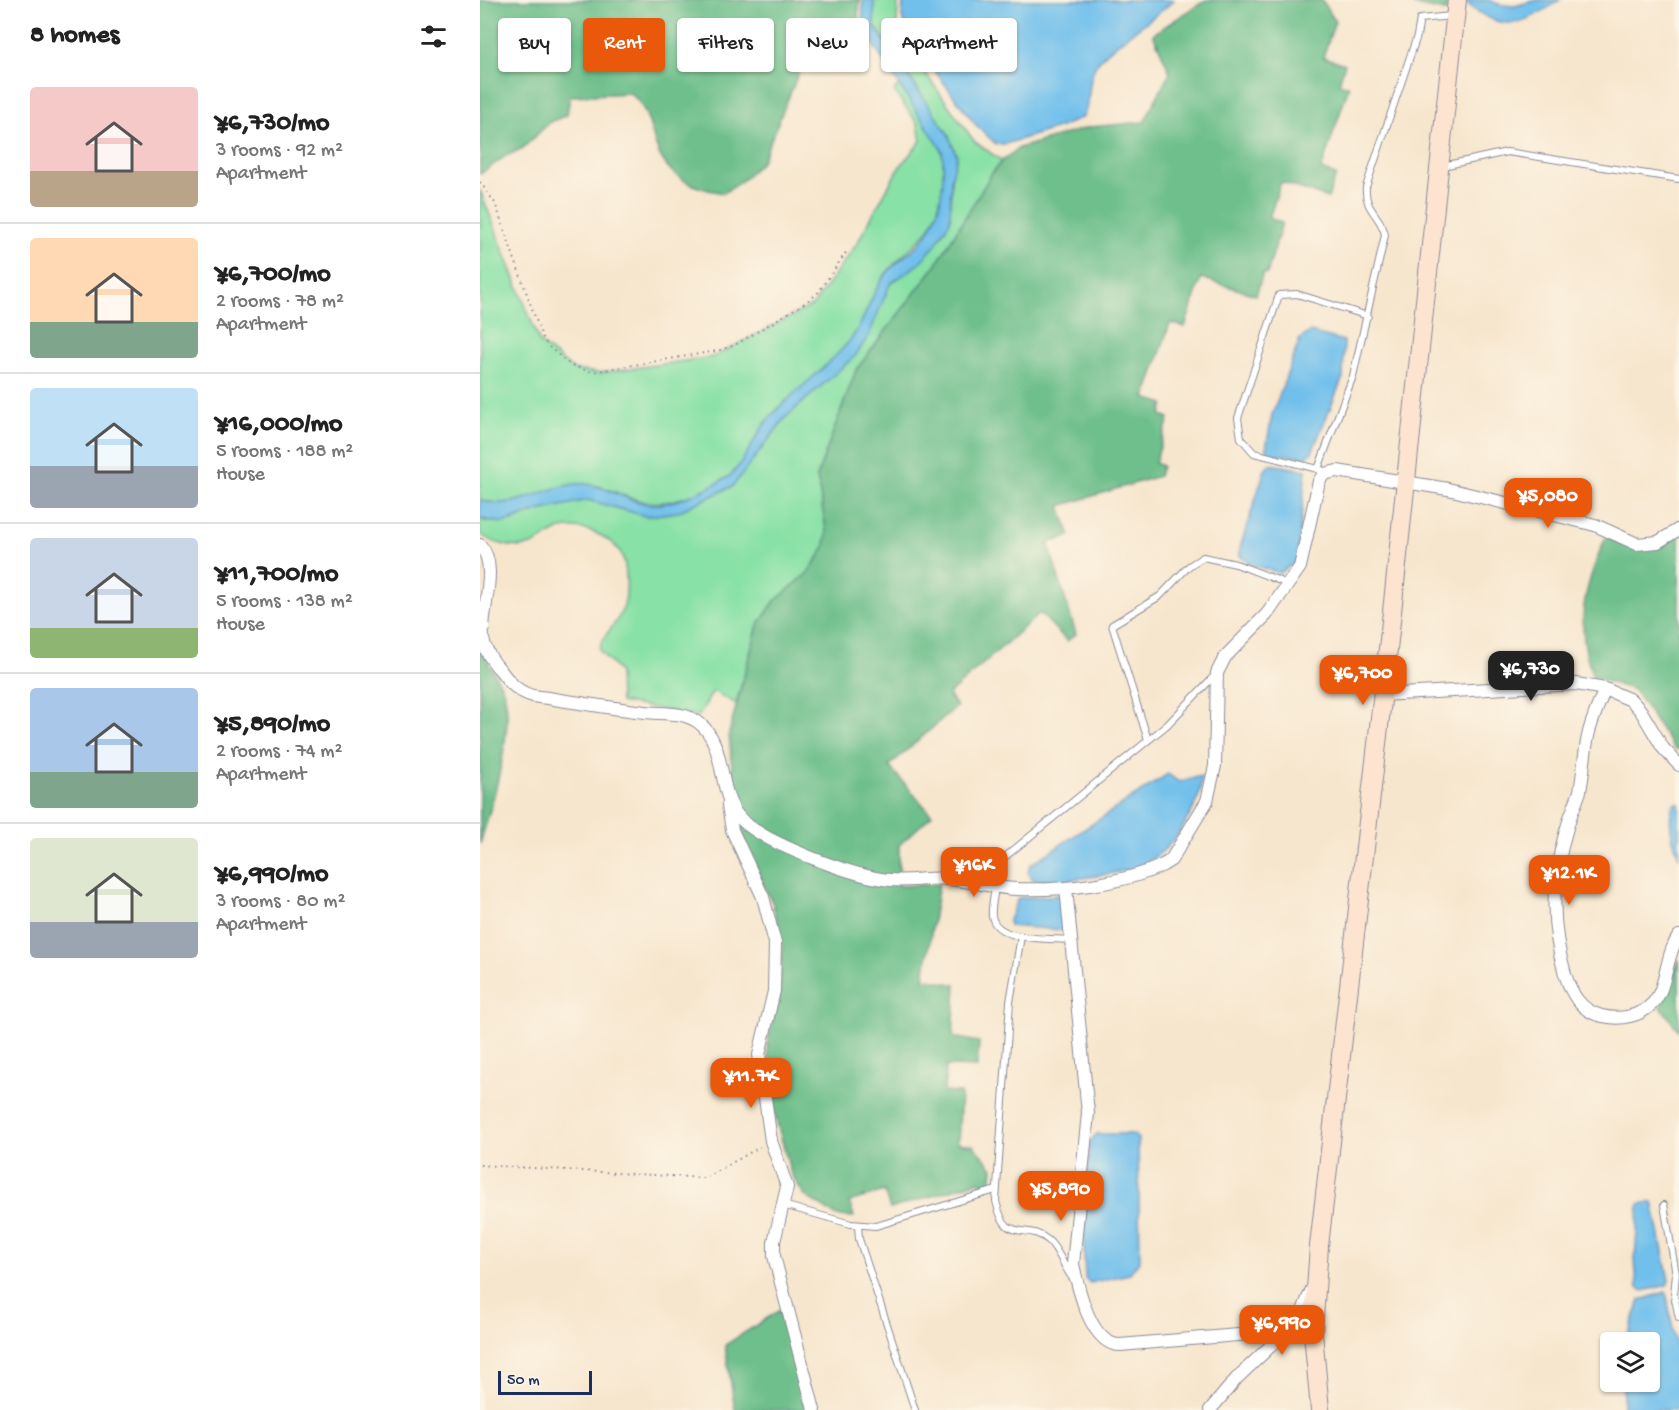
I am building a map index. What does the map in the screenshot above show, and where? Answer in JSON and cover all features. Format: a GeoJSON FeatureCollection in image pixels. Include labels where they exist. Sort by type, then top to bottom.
{"type":"FeatureCollection","features":[{"type":"Feature","properties":{"kind":"street"},"geometry":{"type":"LineString","coordinates":[[1320,1410],[1313,1354],[1317,1278],[1456,8]]}},
{"type":"Feature","properties":{"kind":"street"},"geometry":{"type":"LineString","coordinates":[[728,804],[750,827],[810,858],[891,880],[948,879],[995,887],[1066,888],[1154,870],[1171,860],[1207,801],[1215,766],[1217,674],[1225,657],[1267,614],[1302,563],[1323,471],[1337,471],[1448,489],[1595,525],[1637,544],[1658,542],[1679,529]]}},
{"type":"Feature","properties":{"kind":"street"},"geometry":{"type":"LineString","coordinates":[[480,544],[485,552],[488,565],[482,637],[491,658],[512,686],[533,696],[647,713],[672,714],[697,722],[711,739],[716,751],[732,830],[763,897],[776,943],[774,991],[759,1055],[771,1141],[787,1187],[774,1242],[774,1256],[814,1410]]}},
{"type":"Feature","properties":{"kind":"street"},"geometry":{"type":"LineString","coordinates":[[1382,695],[1576,684],[1605,689],[1631,700],[1641,711],[1663,748],[1679,765]]}},
{"type":"Feature","properties":{"kind":"street"},"geometry":{"type":"LineString","coordinates":[[1605,689],[1589,734],[1580,792],[1569,821],[1556,875],[1553,918],[1556,940],[1570,990],[1581,1005],[1600,1016],[1627,1017],[1641,1012],[1657,997],[1668,957],[1679,936]]}},
{"type":"Feature","properties":{"kind":"street"},"geometry":{"type":"LineString","coordinates":[[1066,888],[1087,1097],[1087,1134],[1073,1264],[1077,1284],[1098,1334],[1106,1342],[1115,1345],[1286,1330]]}},
{"type":"Feature","properties":{"kind":"street"},"geometry":{"type":"LineString","coordinates":[[1210,1410],[1237,1378],[1300,1318],[1317,1278]]}},
{"type":"Feature","properties":{"kind":"lane"},"geometry":{"type":"LineString","coordinates":[[1368,316],[1297,294],[1279,295],[1238,418],[1241,438],[1254,453],[1323,471],[1353,376],[1368,316],[1384,235],[1384,229],[1368,206],[1366,187],[1420,19],[1456,8]]}},
{"type":"Feature","properties":{"kind":"lane"},"geometry":{"type":"LineString","coordinates":[[1440,167],[1507,152],[1679,180]]}},
{"type":"Feature","properties":{"kind":"lane"},"geometry":{"type":"LineString","coordinates":[[1149,740],[1112,625],[1160,596],[1189,566],[1203,557],[1236,564],[1288,584]]}},
{"type":"Feature","properties":{"kind":"lane"},"geometry":{"type":"LineString","coordinates":[[972,883],[1149,740],[1217,674]]}},
{"type":"Feature","properties":{"kind":"lane"},"geometry":{"type":"LineString","coordinates":[[995,887],[992,915],[1001,930],[1021,936],[1070,940]]}},
{"type":"Feature","properties":{"kind":"lane"},"geometry":{"type":"LineString","coordinates":[[1021,936],[1010,1002],[996,1190],[998,1210],[1007,1226],[1019,1232],[1038,1234],[1047,1239],[1065,1270],[1077,1284]]}},
{"type":"Feature","properties":{"kind":"lane"},"geometry":{"type":"LineString","coordinates":[[783,1205],[858,1225],[876,1226],[996,1190]]}},
{"type":"Feature","properties":{"kind":"lane"},"geometry":{"type":"LineString","coordinates":[[1664,1205],[1676,1274],[1674,1295],[1679,1318]]}},
{"type":"Feature","properties":{"kind":"lane"},"geometry":{"type":"LineString","coordinates":[[858,1225],[859,1239],[915,1410]]}},
{"type":"Feature","properties":{"kind":"path"},"geometry":{"type":"LineString","coordinates":[[480,182],[495,203],[542,336],[548,346],[570,365],[592,372],[690,357],[735,345],[817,294],[847,251]]}},
{"type":"Feature","properties":{"kind":"path"},"geometry":{"type":"LineString","coordinates":[[480,1165],[705,1178],[771,1141]]}},
{"type":"Feature","properties":{"kind":"green space"},"geometry":{"type":"Polygon","coordinates":[[[480,0],[860,0],[858,18],[786,18],[786,72],[799,72],[762,161],[744,179],[724,193],[692,184],[674,173],[656,146],[641,105],[630,93],[570,96],[567,115],[550,122],[523,148],[506,156],[480,174],[480,0]]]}},
{"type":"Feature","properties":{"kind":"green space"},"geometry":{"type":"Polygon","coordinates":[[[874,0],[898,0],[897,18],[881,18],[881,34],[874,24],[874,0]]]}},
{"type":"Feature","properties":{"kind":"green space"},"geometry":{"type":"Polygon","coordinates":[[[1206,0],[1322,0],[1335,21],[1323,57],[1345,64],[1339,83],[1349,86],[1321,170],[1336,175],[1328,198],[1281,182],[1269,218],[1282,223],[1267,274],[1263,273],[1256,295],[1201,278],[1185,327],[1170,323],[1145,398],[1164,404],[1161,415],[1169,418],[1155,463],[1162,466],[1159,476],[1060,506],[1070,536],[1048,543],[1076,634],[1067,641],[1040,613],[948,695],[957,706],[889,766],[932,815],[899,845],[899,886],[939,884],[924,978],[956,985],[953,1037],[979,1042],[977,1067],[946,1066],[944,1092],[961,1093],[958,1143],[973,1145],[993,1168],[992,1178],[982,1188],[980,1181],[890,1209],[884,1191],[849,1202],[854,1217],[837,1216],[805,1196],[791,1174],[775,1115],[768,1069],[768,1039],[778,1001],[783,948],[773,904],[738,837],[729,733],[758,625],[775,601],[808,573],[824,549],[827,534],[817,476],[856,370],[936,265],[992,173],[1002,161],[1019,148],[1090,127],[1144,122],[1170,72],[1153,34],[1206,0]]]}},
{"type":"Feature","properties":{"kind":"green space"},"geometry":{"type":"Polygon","coordinates":[[[1416,0],[1448,0],[1446,11],[1414,5],[1416,0]]]}},
{"type":"Feature","properties":{"kind":"green space"},"geometry":{"type":"Polygon","coordinates":[[[906,72],[925,72],[974,141],[1002,161],[936,265],[856,370],[817,476],[827,534],[824,549],[808,573],[775,601],[758,625],[736,704],[713,691],[699,716],[620,702],[619,672],[599,650],[621,612],[626,594],[625,563],[618,549],[593,532],[573,528],[561,529],[528,546],[509,546],[497,543],[480,534],[480,519],[487,522],[513,521],[537,511],[588,500],[646,516],[677,512],[733,486],[785,418],[856,355],[890,284],[917,265],[950,221],[951,179],[957,156],[948,134],[906,72]]]}},
{"type":"Feature","properties":{"kind":"green space"},"geometry":{"type":"Polygon","coordinates":[[[899,85],[933,134],[943,155],[943,185],[933,221],[921,239],[882,279],[851,339],[833,359],[772,415],[732,475],[701,491],[664,502],[636,500],[601,487],[588,485],[562,487],[503,503],[480,500],[480,190],[540,343],[574,370],[599,373],[713,357],[813,305],[856,245],[898,169],[921,141],[918,124],[894,91],[899,85]]]}},
{"type":"Feature","properties":{"kind":"green space"},"geometry":{"type":"Polygon","coordinates":[[[1679,534],[1679,749],[1675,750],[1634,690],[1593,677],[1587,658],[1583,622],[1587,589],[1606,537],[1635,546],[1651,547],[1679,534]]]}},
{"type":"Feature","properties":{"kind":"green space"},"geometry":{"type":"Polygon","coordinates":[[[480,647],[502,687],[507,721],[501,765],[480,844],[480,647]]]}},
{"type":"Feature","properties":{"kind":"green space"},"geometry":{"type":"Polygon","coordinates":[[[1679,959],[1679,1031],[1661,1007],[1679,959]]]}},
{"type":"Feature","properties":{"kind":"green space"},"geometry":{"type":"Polygon","coordinates":[[[780,1310],[807,1410],[735,1410],[725,1345],[780,1310]]]}},
{"type":"Feature","properties":{"kind":"water"},"geometry":{"type":"Polygon","coordinates":[[[863,0],[874,0],[874,25],[881,35],[881,57],[869,39],[869,18],[862,18],[863,0]]]}},
{"type":"Feature","properties":{"kind":"water"},"geometry":{"type":"Polygon","coordinates":[[[903,0],[1174,0],[1109,50],[1101,59],[1093,73],[1083,117],[1061,127],[1005,144],[996,144],[975,124],[936,72],[1017,72],[1017,18],[902,18],[903,0]]]}},
{"type":"Feature","properties":{"kind":"water"},"geometry":{"type":"Polygon","coordinates":[[[1463,0],[1488,0],[1501,5],[1515,6],[1537,0],[1560,0],[1533,16],[1511,23],[1489,18],[1463,0]]]}},
{"type":"Feature","properties":{"kind":"water"},"geometry":{"type":"Polygon","coordinates":[[[891,72],[906,72],[948,134],[957,156],[951,179],[950,221],[934,247],[917,265],[890,284],[869,335],[856,355],[785,418],[733,486],[677,512],[646,516],[588,500],[537,511],[503,523],[480,519],[480,500],[507,503],[573,484],[596,486],[641,503],[660,504],[687,497],[728,477],[744,458],[772,415],[851,339],[882,280],[895,264],[926,236],[937,213],[940,200],[943,174],[942,150],[891,72]]]}},
{"type":"Feature","properties":{"kind":"water"},"geometry":{"type":"Polygon","coordinates":[[[1310,332],[1344,341],[1343,377],[1312,452],[1306,457],[1272,454],[1266,449],[1272,415],[1300,339],[1310,332]]]}},
{"type":"Feature","properties":{"kind":"water"},"geometry":{"type":"Polygon","coordinates":[[[1269,464],[1306,470],[1297,561],[1280,573],[1251,565],[1240,556],[1240,548],[1264,472],[1269,464]]]}},
{"type":"Feature","properties":{"kind":"water"},"geometry":{"type":"Polygon","coordinates":[[[1168,774],[1179,782],[1201,776],[1201,787],[1195,806],[1179,833],[1156,856],[1129,869],[1096,876],[1053,882],[1031,878],[1028,872],[1030,865],[1168,774]]]}},
{"type":"Feature","properties":{"kind":"water"},"geometry":{"type":"Polygon","coordinates":[[[1679,803],[1679,857],[1670,823],[1674,804],[1679,803]]]}},
{"type":"Feature","properties":{"kind":"water"},"geometry":{"type":"Polygon","coordinates":[[[1061,895],[1064,927],[1062,930],[1009,926],[1009,920],[1018,898],[1061,895]]]}},
{"type":"Feature","properties":{"kind":"water"},"geometry":{"type":"Polygon","coordinates":[[[1097,1134],[1133,1134],[1138,1139],[1140,1260],[1129,1274],[1090,1283],[1085,1278],[1083,1233],[1090,1141],[1097,1134]]]}},
{"type":"Feature","properties":{"kind":"water"},"geometry":{"type":"Polygon","coordinates":[[[1653,1202],[1669,1281],[1667,1285],[1643,1291],[1637,1287],[1635,1259],[1639,1204],[1653,1202]]]}},
{"type":"Feature","properties":{"kind":"water"},"geometry":{"type":"Polygon","coordinates":[[[1666,1292],[1679,1361],[1679,1410],[1623,1410],[1623,1392],[1660,1392],[1660,1332],[1629,1332],[1640,1300],[1666,1292]]]}}]}
